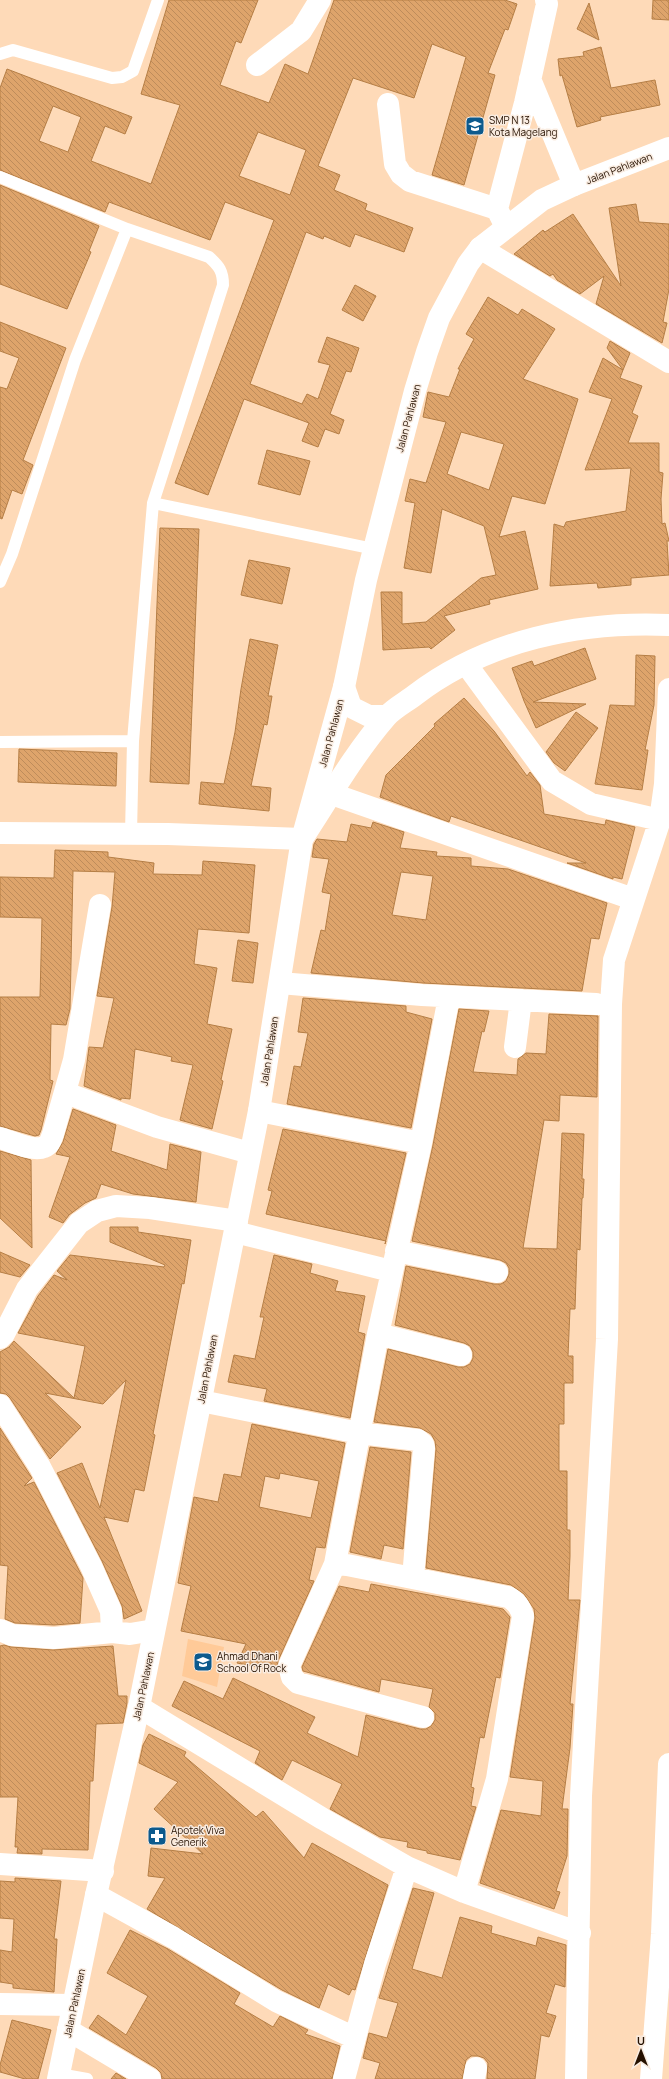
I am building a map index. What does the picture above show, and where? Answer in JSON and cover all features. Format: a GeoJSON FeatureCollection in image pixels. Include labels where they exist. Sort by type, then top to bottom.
{"type":"FeatureCollection","features":[{"type":"Feature","properties":{"kind":"main road"},"geometry":{"type":"LineString","coordinates":[[257,65],[301,31],[320,0]]}},
{"type":"Feature","properties":{"kind":"main road"},"geometry":{"type":"LineString","coordinates":[[388,104],[395,164],[402,174],[410,181],[501,218],[547,4],[546,0]]}},
{"type":"Feature","properties":{"kind":"main road"},"geometry":{"type":"LineString","coordinates":[[530,79],[574,185]]}},
{"type":"Feature","properties":{"kind":"main road","name":"Jalan Pahlawan"},"geometry":{"type":"LineString","coordinates":[[58,2077],[96,1895],[103,1871],[139,1707],[259,1111],[302,839],[344,686],[374,549],[415,391],[427,352],[440,318],[468,264],[501,218],[574,185],[669,148]]}},
{"type":"Feature","properties":{"kind":"main road"},"geometry":{"type":"LineString","coordinates":[[480,248],[669,362]]}},
{"type":"Feature","properties":{"kind":"main road"},"geometry":{"type":"LineString","coordinates":[[0,833],[131,834],[302,839],[387,716],[435,679],[498,648],[562,630],[648,624],[669,625]]}},
{"type":"Feature","properties":{"kind":"main road"},"geometry":{"type":"LineString","coordinates":[[466,664],[552,781],[591,804],[660,820]]}},
{"type":"Feature","properties":{"kind":"main road"},"geometry":{"type":"LineString","coordinates":[[344,686],[351,707],[369,716],[387,716]]}},
{"type":"Feature","properties":{"kind":"main road"},"geometry":{"type":"LineString","coordinates":[[576,2079],[580,1933],[581,1796],[607,1339],[610,1004],[614,960],[660,820],[665,784],[669,689]]}},
{"type":"Feature","properties":{"kind":"main road"},"geometry":{"type":"LineString","coordinates":[[332,794],[633,899]]}},
{"type":"Feature","properties":{"kind":"main road"},"geometry":{"type":"LineString","coordinates":[[0,1138],[35,1148],[44,1148],[49,1144],[66,1093],[74,1060],[100,905]]}},
{"type":"Feature","properties":{"kind":"main road"},"geometry":{"type":"LineString","coordinates":[[280,983],[449,997],[596,1004]]}},
{"type":"Feature","properties":{"kind":"main road"},"geometry":{"type":"LineString","coordinates":[[423,1717],[298,1683],[292,1677],[289,1666],[335,1564],[378,1334],[421,1143],[449,997]]}},
{"type":"Feature","properties":{"kind":"main road"},"geometry":{"type":"LineString","coordinates":[[515,1047],[521,1000]]}},
{"type":"Feature","properties":{"kind":"main road"},"geometry":{"type":"LineString","coordinates":[[66,1093],[157,1127],[250,1153]]}},
{"type":"Feature","properties":{"kind":"main road"},"geometry":{"type":"LineString","coordinates":[[259,1111],[421,1143]]}},
{"type":"Feature","properties":{"kind":"main road"},"geometry":{"type":"LineString","coordinates":[[0,1338],[4,1334],[26,1289],[79,1223],[97,1211],[116,1206],[150,1208],[394,1261],[496,1272]]}},
{"type":"Feature","properties":{"kind":"main road"},"geometry":{"type":"LineString","coordinates":[[378,1334],[460,1355]]}},
{"type":"Feature","properties":{"kind":"main road"},"geometry":{"type":"LineString","coordinates":[[201,1401],[359,1434],[418,1440],[424,1448],[413,1578]]}},
{"type":"Feature","properties":{"kind":"main road"},"geometry":{"type":"LineString","coordinates":[[0,1405],[40,1467],[91,1566],[111,1611],[112,1632]]}},
{"type":"Feature","properties":{"kind":"main road"},"geometry":{"type":"LineString","coordinates":[[335,1564],[508,1597],[516,1601],[523,1616],[497,1779],[464,1892]]}},
{"type":"Feature","properties":{"kind":"main road"},"geometry":{"type":"LineString","coordinates":[[0,1630],[12,1635],[54,1638],[112,1632],[130,1634],[154,1630]]}},
{"type":"Feature","properties":{"kind":"main road"},"geometry":{"type":"LineString","coordinates":[[139,1707],[323,1819],[407,1867],[464,1892],[580,1933]]}},
{"type":"Feature","properties":{"kind":"main road"},"geometry":{"type":"LineString","coordinates":[[651,2079],[662,1934],[668,1825],[669,1764]]}},
{"type":"Feature","properties":{"kind":"main road"},"geometry":{"type":"LineString","coordinates":[[0,1864],[103,1871]]}},
{"type":"Feature","properties":{"kind":"main road"},"geometry":{"type":"LineString","coordinates":[[344,2079],[375,1964],[407,1867]]}},
{"type":"Feature","properties":{"kind":"main road"},"geometry":{"type":"LineString","coordinates":[[96,1895],[174,1938],[276,2001],[355,2038]]}},
{"type":"Feature","properties":{"kind":"main road"},"geometry":{"type":"LineString","coordinates":[[0,2004],[73,2005]]}},
{"type":"Feature","properties":{"kind":"main road"},"geometry":{"type":"LineString","coordinates":[[68,2030],[150,2079]]}},
{"type":"Feature","properties":{"kind":"lane"},"geometry":{"type":"LineString","coordinates":[[0,54],[13,50],[112,78],[122,77],[133,71],[158,0]]}},
{"type":"Feature","properties":{"kind":"lane"},"geometry":{"type":"LineString","coordinates":[[0,177],[127,229],[209,257],[218,264],[223,273],[223,285],[153,503],[133,741],[131,834]]}},
{"type":"Feature","properties":{"kind":"lane"},"geometry":{"type":"LineString","coordinates":[[0,582],[12,554],[75,360],[127,229]]}},
{"type":"Feature","properties":{"kind":"lane"},"geometry":{"type":"LineString","coordinates":[[153,503],[374,549]]}},
{"type":"Feature","properties":{"kind":"lane"},"geometry":{"type":"LineString","coordinates":[[0,742],[133,741]]}},
{"type":"Feature","properties":{"kind":"lane"},"geometry":{"type":"LineString","coordinates":[[58,2077],[87,2079]]}},
{"type":"Feature","properties":{"kind":"shaded area","name":"Ahmad Dhani School Of Rock"},"geometry":{"type":"Polygon","coordinates":[[[188,1639],[224,1647],[217,1687],[182,1676],[188,1639]]]}},
{"type":"Feature","properties":{"kind":"building"},"geometry":{"type":"Polygon","coordinates":[[[169,0],[258,0],[241,43],[236,41],[220,85],[269,103],[285,64],[308,74],[334,0],[505,0],[517,4],[508,30],[505,29],[488,73],[495,75],[464,185],[432,175],[466,57],[432,44],[414,98],[353,78],[318,166],[340,175],[334,190],[367,204],[365,210],[413,228],[404,252],[355,234],[350,247],[324,236],[323,239],[306,232],[250,384],[302,404],[307,394],[318,399],[330,365],[318,362],[327,337],[359,348],[351,372],[346,371],[330,414],[344,420],[339,434],[325,429],[318,447],[302,441],[309,423],[244,399],[208,495],[175,483],[274,220],[225,202],[210,240],[109,202],[105,212],[0,170],[0,88],[7,69],[132,117],[125,134],[105,126],[91,161],[151,184],[180,105],[141,94],[169,0]],[[53,106],[39,141],[68,152],[81,117],[53,106]],[[258,132],[239,176],[290,195],[306,150],[258,132]]]}},
{"type":"Feature","properties":{"kind":"building"},"geometry":{"type":"Polygon","coordinates":[[[653,0],[669,0],[669,20],[652,19],[653,0]]]}},
{"type":"Feature","properties":{"kind":"building"},"geometry":{"type":"Polygon","coordinates":[[[589,3],[599,40],[577,29],[589,3]]]}},
{"type":"Feature","properties":{"kind":"building"},"geometry":{"type":"Polygon","coordinates":[[[601,47],[611,88],[655,80],[660,105],[600,117],[601,120],[577,127],[562,75],[560,76],[558,59],[584,56],[583,52],[601,47]]]}},
{"type":"Feature","properties":{"kind":"building"},"geometry":{"type":"Polygon","coordinates":[[[0,185],[99,226],[89,251],[91,252],[67,309],[0,284],[0,185]]]}},
{"type":"Feature","properties":{"kind":"building"},"geometry":{"type":"Polygon","coordinates":[[[636,204],[639,222],[669,224],[669,289],[663,322],[667,323],[662,343],[596,304],[604,276],[580,294],[557,280],[553,274],[550,276],[514,254],[543,230],[545,232],[573,214],[621,286],[609,208],[636,204]]]}},
{"type":"Feature","properties":{"kind":"building"},"geometry":{"type":"Polygon","coordinates":[[[355,285],[376,296],[363,321],[342,310],[355,285]]]}},
{"type":"Feature","properties":{"kind":"building"},"geometry":{"type":"Polygon","coordinates":[[[488,297],[518,315],[522,309],[555,329],[523,379],[578,399],[545,504],[512,496],[499,537],[525,531],[538,589],[489,600],[490,604],[444,616],[455,630],[431,649],[429,647],[383,650],[381,592],[402,592],[402,624],[426,622],[481,578],[496,575],[484,526],[442,509],[431,573],[404,568],[415,503],[405,501],[410,479],[426,483],[446,422],[423,417],[428,392],[449,397],[460,369],[458,369],[474,339],[466,334],[488,297]],[[461,432],[447,474],[489,490],[504,444],[461,432]]]}},
{"type":"Feature","properties":{"kind":"building"},"geometry":{"type":"Polygon","coordinates":[[[0,322],[66,348],[23,460],[33,465],[22,494],[12,490],[2,519],[0,518],[0,387],[7,389],[19,358],[0,351],[0,322]]]}},
{"type":"Feature","properties":{"kind":"building"},"geometry":{"type":"Polygon","coordinates":[[[610,341],[630,353],[623,370],[607,348],[610,341]]]}},
{"type":"Feature","properties":{"kind":"building"},"geometry":{"type":"Polygon","coordinates":[[[603,358],[623,370],[620,378],[642,386],[632,413],[638,416],[628,443],[659,443],[659,472],[663,473],[661,499],[662,524],[665,523],[669,541],[667,541],[669,575],[631,578],[631,585],[598,588],[597,583],[550,586],[554,524],[564,527],[566,522],[626,511],[631,468],[585,470],[612,399],[589,392],[603,358]]]}},
{"type":"Feature","properties":{"kind":"building"},"geometry":{"type":"Polygon","coordinates":[[[267,450],[310,461],[300,495],[258,484],[267,450]]]}},
{"type":"Feature","properties":{"kind":"building"},"geometry":{"type":"Polygon","coordinates":[[[160,528],[199,529],[189,784],[150,782],[160,528]]]}},
{"type":"Feature","properties":{"kind":"building"},"geometry":{"type":"Polygon","coordinates":[[[249,560],[290,568],[282,604],[241,595],[249,560]]]}},
{"type":"Feature","properties":{"kind":"building"},"geometry":{"type":"Polygon","coordinates":[[[250,639],[278,645],[268,696],[272,696],[267,725],[264,724],[251,786],[271,788],[269,811],[199,804],[201,782],[224,784],[235,732],[250,639]]]}},
{"type":"Feature","properties":{"kind":"building"},"geometry":{"type":"Polygon","coordinates":[[[585,648],[596,679],[533,702],[586,704],[536,728],[512,668],[532,661],[534,666],[585,648]]]}},
{"type":"Feature","properties":{"kind":"building"},"geometry":{"type":"Polygon","coordinates":[[[636,655],[655,656],[654,705],[645,750],[648,750],[642,790],[595,784],[610,705],[635,706],[636,655]]]}},
{"type":"Feature","properties":{"kind":"building"},"geometry":{"type":"Polygon","coordinates":[[[464,698],[494,731],[527,776],[530,772],[540,785],[544,814],[605,825],[606,820],[635,827],[622,879],[613,877],[613,879],[567,863],[586,863],[451,816],[449,822],[380,797],[386,775],[435,726],[434,724],[464,698]]]}},
{"type":"Feature","properties":{"kind":"building"},"geometry":{"type":"Polygon","coordinates":[[[576,712],[598,728],[565,771],[554,763],[546,752],[576,712]]]}},
{"type":"Feature","properties":{"kind":"building"},"geometry":{"type":"Polygon","coordinates":[[[19,749],[117,753],[116,786],[18,782],[19,749]]]}},
{"type":"Feature","properties":{"kind":"building"},"geometry":{"type":"Polygon","coordinates":[[[373,822],[404,832],[400,848],[437,852],[436,856],[471,858],[471,866],[508,869],[607,903],[599,939],[591,938],[582,991],[423,983],[311,973],[321,930],[325,931],[331,894],[322,892],[329,859],[312,857],[314,844],[317,839],[347,842],[351,824],[371,828],[373,822]],[[401,872],[392,915],[426,920],[433,876],[401,872]]]}},
{"type":"Feature","properties":{"kind":"building"},"geometry":{"type":"Polygon","coordinates":[[[55,850],[108,852],[108,857],[154,863],[153,874],[202,875],[203,861],[255,865],[249,933],[198,929],[194,964],[217,968],[207,1024],[232,1029],[221,1080],[223,1081],[212,1129],[180,1120],[193,1065],[171,1061],[172,1057],[135,1049],[130,1099],[121,1098],[121,1100],[84,1086],[89,1047],[103,1048],[114,998],[97,996],[112,907],[115,872],[73,871],[70,1009],[66,1025],[51,1024],[50,1080],[53,1081],[41,1130],[39,1135],[35,1136],[0,1126],[0,997],[40,997],[42,918],[0,917],[0,877],[54,878],[55,850]]]}},
{"type":"Feature","properties":{"kind":"building"},"geometry":{"type":"Polygon","coordinates":[[[238,940],[258,943],[253,983],[232,981],[238,940]]]}},
{"type":"Feature","properties":{"kind":"building"},"geometry":{"type":"Polygon","coordinates":[[[303,998],[406,1006],[406,1012],[432,1019],[411,1128],[287,1104],[294,1066],[301,1067],[308,1033],[298,1032],[303,998]]]}},
{"type":"Feature","properties":{"kind":"building"},"geometry":{"type":"Polygon","coordinates":[[[459,1009],[489,1011],[484,1032],[482,1031],[473,1072],[517,1075],[518,1059],[526,1053],[546,1054],[549,1014],[598,1016],[597,1097],[560,1095],[559,1121],[544,1120],[523,1248],[557,1249],[562,1133],[584,1134],[582,1179],[584,1179],[580,1250],[577,1249],[575,1309],[570,1309],[568,1356],[573,1356],[573,1383],[564,1383],[564,1424],[559,1424],[559,1471],[567,1471],[567,1530],[570,1530],[568,1600],[580,1600],[570,1704],[573,1704],[570,1748],[562,1809],[568,1809],[567,1856],[556,1891],[560,1892],[554,1909],[480,1883],[501,1810],[541,1816],[543,1781],[510,1777],[535,1618],[534,1609],[524,1594],[511,1585],[426,1568],[436,1449],[435,1441],[431,1434],[420,1428],[374,1422],[388,1349],[458,1367],[464,1367],[470,1364],[473,1358],[473,1352],[470,1346],[464,1343],[395,1325],[406,1266],[494,1284],[501,1284],[506,1281],[509,1274],[509,1268],[506,1263],[500,1260],[412,1241],[433,1145],[459,1009]]]}},
{"type":"Feature","properties":{"kind":"building"},"geometry":{"type":"Polygon","coordinates":[[[73,1109],[116,1125],[111,1151],[167,1170],[170,1144],[201,1152],[196,1202],[133,1194],[101,1184],[96,1198],[85,1203],[69,1215],[63,1223],[49,1217],[70,1157],[56,1154],[63,1142],[73,1109]]]}},
{"type":"Feature","properties":{"kind":"building"},"geometry":{"type":"Polygon","coordinates":[[[283,1129],[406,1153],[386,1241],[266,1214],[272,1191],[268,1190],[283,1129]]]}},
{"type":"Feature","properties":{"kind":"building"},"geometry":{"type":"Polygon","coordinates":[[[0,1151],[31,1160],[32,1248],[0,1218],[0,1151]]]}},
{"type":"Feature","properties":{"kind":"building"},"geometry":{"type":"Polygon","coordinates":[[[110,1227],[138,1227],[138,1232],[191,1240],[184,1284],[182,1283],[153,1434],[155,1435],[144,1491],[135,1489],[128,1522],[104,1517],[142,1611],[124,1619],[122,1606],[102,1561],[57,1473],[82,1463],[100,1508],[126,1380],[103,1404],[45,1393],[81,1427],[50,1459],[10,1398],[6,1394],[0,1393],[0,1352],[9,1347],[14,1341],[74,1398],[85,1346],[18,1333],[38,1296],[54,1275],[67,1280],[57,1271],[70,1255],[164,1267],[165,1265],[110,1242],[110,1227]]]}},
{"type":"Feature","properties":{"kind":"building"},"geometry":{"type":"Polygon","coordinates":[[[0,1252],[30,1265],[20,1277],[0,1272],[0,1252]]]}},
{"type":"Feature","properties":{"kind":"building"},"geometry":{"type":"Polygon","coordinates":[[[274,1255],[312,1264],[310,1273],[338,1281],[335,1291],[365,1296],[358,1332],[365,1334],[350,1418],[264,1401],[267,1389],[228,1382],[234,1355],[255,1359],[264,1317],[260,1317],[274,1255]]]}},
{"type":"Feature","properties":{"kind":"building"},"geometry":{"type":"Polygon","coordinates":[[[252,1424],[345,1443],[325,1548],[316,1547],[309,1580],[314,1581],[278,1661],[278,1671],[237,1663],[246,1644],[181,1631],[191,1586],[178,1583],[194,1497],[218,1502],[224,1474],[241,1477],[252,1424]],[[280,1473],[279,1479],[265,1476],[259,1507],[311,1518],[319,1481],[280,1473]]]}},
{"type":"Feature","properties":{"kind":"building"},"geometry":{"type":"Polygon","coordinates":[[[0,1428],[32,1478],[24,1486],[34,1482],[83,1578],[80,1623],[54,1625],[15,1623],[5,1619],[8,1566],[0,1565],[0,1428]]]}},
{"type":"Feature","properties":{"kind":"building"},"geometry":{"type":"Polygon","coordinates":[[[370,1447],[411,1452],[403,1549],[384,1545],[381,1559],[350,1552],[370,1447]]]}},
{"type":"Feature","properties":{"kind":"building"},"geometry":{"type":"Polygon","coordinates":[[[371,1584],[503,1609],[510,1617],[500,1678],[496,1677],[484,1738],[480,1737],[471,1787],[474,1788],[471,1806],[476,1807],[460,1860],[407,1847],[408,1842],[380,1837],[330,1809],[342,1784],[292,1760],[282,1780],[255,1763],[260,1751],[172,1706],[184,1681],[223,1699],[233,1678],[315,1717],[307,1733],[358,1757],[366,1715],[420,1729],[426,1729],[431,1726],[435,1720],[435,1713],[429,1707],[433,1689],[381,1679],[379,1692],[303,1671],[302,1667],[339,1586],[369,1592],[371,1584]]]}},
{"type":"Feature","properties":{"kind":"building"},"geometry":{"type":"Polygon","coordinates":[[[4,1645],[11,1647],[53,1650],[113,1646],[118,1696],[127,1696],[127,1703],[123,1723],[96,1724],[93,1781],[90,1781],[88,1850],[42,1849],[42,1854],[17,1853],[18,1847],[15,1847],[18,1797],[0,1797],[0,1646],[4,1645]]]}},
{"type":"Feature","properties":{"kind":"building"},"geometry":{"type":"Polygon","coordinates":[[[149,1734],[186,1752],[184,1756],[256,1817],[263,1811],[304,1858],[312,1843],[388,1885],[355,1990],[352,1989],[349,1995],[328,1984],[319,2008],[282,1990],[147,1909],[165,1878],[148,1876],[151,1848],[203,1854],[154,1809],[178,1782],[139,1763],[143,1745],[149,1734]]]}},
{"type":"Feature","properties":{"kind":"building"},"geometry":{"type":"Polygon","coordinates":[[[15,1878],[61,1881],[54,1939],[57,1939],[54,1992],[13,1988],[13,1984],[0,1982],[0,1950],[12,1952],[14,1919],[0,1918],[0,1881],[15,1882],[15,1878]]]}},
{"type":"Feature","properties":{"kind":"building"},"geometry":{"type":"Polygon","coordinates":[[[413,1888],[434,1893],[412,1969],[442,1978],[460,1917],[492,1926],[491,1933],[536,1946],[538,1937],[566,1945],[565,1987],[555,1984],[546,2013],[556,2016],[549,2037],[541,2035],[535,2079],[487,2079],[488,2063],[484,2058],[471,2056],[466,2060],[462,2079],[375,2079],[380,2063],[363,2058],[369,2033],[387,2038],[398,2003],[379,1998],[413,1888]]]}},
{"type":"Feature","properties":{"kind":"building"},"geometry":{"type":"Polygon","coordinates":[[[130,1930],[168,1949],[240,1993],[234,2004],[273,2027],[280,2016],[308,2030],[305,2034],[340,2046],[332,2079],[162,2079],[161,2073],[156,2068],[89,2028],[98,2015],[126,2035],[148,1996],[107,1973],[130,1930]]]}},
{"type":"Feature","properties":{"kind":"building"},"geometry":{"type":"Polygon","coordinates":[[[12,2020],[51,2030],[38,2079],[25,2079],[0,2072],[0,2065],[12,2020]]]}},
{"type":"Feature","properties":{"kind":"building"},"geometry":{"type":"Polygon","coordinates":[[[116,2073],[126,2079],[111,2079],[116,2073]]]}},
{"type":"Feature","properties":{"kind":"place","name":"SMP N 13 Kota Magelang"},"geometry":{"type":"Point","coordinates":[475,126]}},
{"type":"Feature","properties":{"kind":"place","name":"Ahmad Dhani School Of Rock"},"geometry":{"type":"Point","coordinates":[203,1662]}},
{"type":"Feature","properties":{"kind":"place","name":"Apotek Viva Generik"},"geometry":{"type":"Point","coordinates":[157,1836]}}]}
